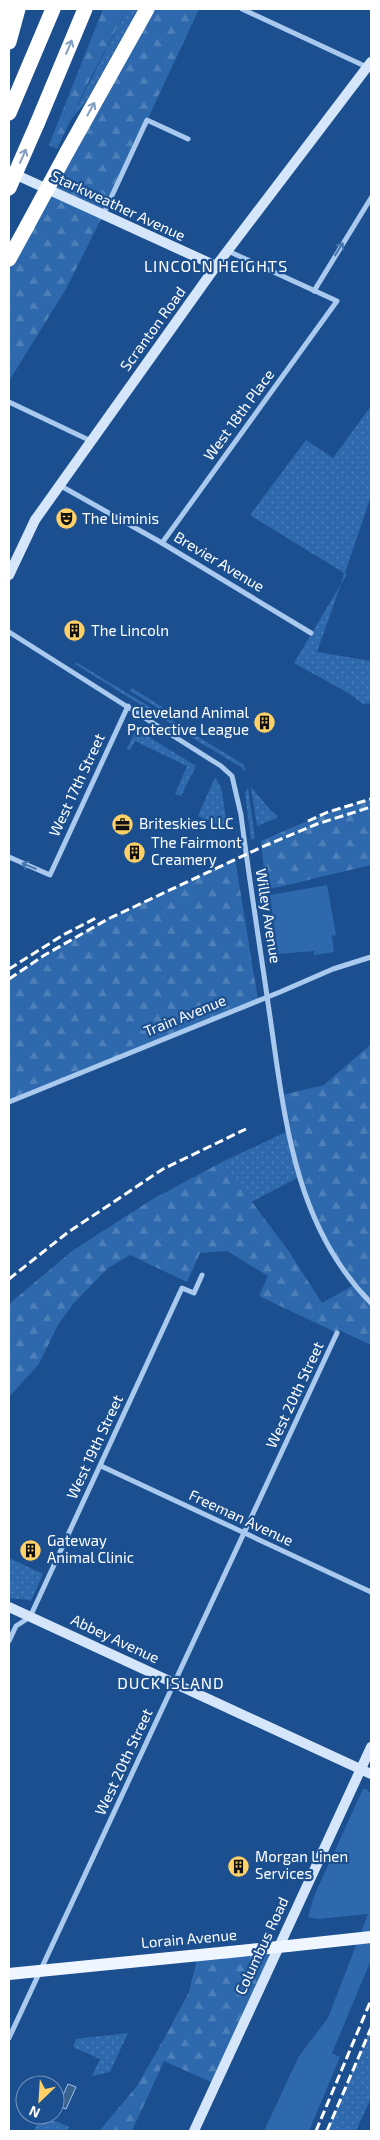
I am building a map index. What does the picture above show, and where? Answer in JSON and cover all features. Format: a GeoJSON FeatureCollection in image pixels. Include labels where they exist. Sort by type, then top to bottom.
{"type":"FeatureCollection","features":[{"type":"Feature","properties":{"kind":"highway"},"geometry":{"type":"LineString","coordinates":[[9,42],[18,9]]}},
{"type":"Feature","properties":{"kind":"highway"},"geometry":{"type":"LineString","coordinates":[[9,113],[52,9]]}},
{"type":"Feature","properties":{"kind":"highway"},"geometry":{"type":"LineString","coordinates":[[9,188],[85,9]]}},
{"type":"Feature","properties":{"kind":"highway"},"geometry":{"type":"LineString","coordinates":[[9,259],[146,9]]}},
{"type":"Feature","properties":{"kind":"main road","name":"Lorain Avenue"},"geometry":{"type":"LineString","coordinates":[[9,1974],[312,1944],[371,1936]]}},
{"type":"Feature","properties":{"kind":"street"},"geometry":{"type":"LineString","coordinates":[[242,9],[370,66]]}},
{"type":"Feature","properties":{"kind":"street","name":"Scranton Road"},"geometry":{"type":"LineString","coordinates":[[9,575],[35,520],[91,441],[216,266],[370,66]]}},
{"type":"Feature","properties":{"kind":"street"},"geometry":{"type":"LineString","coordinates":[[103,215],[146,120],[188,140]]}},
{"type":"Feature","properties":{"kind":"street","name":"Starkweather Avenue"},"geometry":{"type":"LineString","coordinates":[[9,172],[216,266]]}},
{"type":"Feature","properties":{"kind":"street"},"geometry":{"type":"LineString","coordinates":[[228,251],[314,290],[371,198]]}},
{"type":"Feature","properties":{"kind":"street","name":"West 18th Place"},"geometry":{"type":"LineString","coordinates":[[162,543],[337,302],[314,290]]}},
{"type":"Feature","properties":{"kind":"street"},"geometry":{"type":"LineString","coordinates":[[9,402],[91,441]]}},
{"type":"Feature","properties":{"kind":"street","name":"Brevier Avenue"},"geometry":{"type":"LineString","coordinates":[[60,486],[162,543],[311,632]]}},
{"type":"Feature","properties":{"kind":"street","name":"Willey Avenue"},"geometry":{"type":"LineString","coordinates":[[9,632],[128,706],[220,766],[232,776],[241,815],[288,1139],[304,1191],[316,1220],[336,1258],[350,1279],[371,1302]]}},
{"type":"Feature","properties":{"kind":"street","name":"West 17th Street"},"geometry":{"type":"LineString","coordinates":[[9,857],[50,875],[128,706]]}},
{"type":"Feature","properties":{"kind":"street","name":"Train Avenue"},"geometry":{"type":"LineString","coordinates":[[9,1102],[333,969],[371,957]]}},
{"type":"Feature","properties":{"kind":"street","name":"West 19th Street"},"geometry":{"type":"LineString","coordinates":[[9,1641],[16,1626],[30,1617],[182,1288],[194,1293],[202,1275]]}},
{"type":"Feature","properties":{"kind":"street","name":"West 20th Street"},"geometry":{"type":"LineString","coordinates":[[9,2038],[12,2025],[40,1970],[175,1683],[337,1333]]}},
{"type":"Feature","properties":{"kind":"street","name":"Freeman Avenue"},"geometry":{"type":"LineString","coordinates":[[101,1466],[371,1592]]}},
{"type":"Feature","properties":{"kind":"street","name":"Abbey Avenue"},"geometry":{"type":"LineString","coordinates":[[9,1607],[371,1774]]}},
{"type":"Feature","properties":{"kind":"street","name":"Columbus Road"},"geometry":{"type":"LineString","coordinates":[[194,2131],[371,1747]]}},
{"type":"Feature","properties":{"kind":"green space"},"geometry":{"type":"Polygon","coordinates":[[[103,9],[127,9],[88,83],[57,149],[49,145],[103,9]]]}},
{"type":"Feature","properties":{"kind":"green space"},"geometry":{"type":"Polygon","coordinates":[[[127,9],[138,9],[85,103],[70,121],[127,9]]]}},
{"type":"Feature","properties":{"kind":"green space"},"geometry":{"type":"Polygon","coordinates":[[[147,9],[199,9],[103,215],[66,289],[9,381],[9,259],[147,9]]]}},
{"type":"Feature","properties":{"kind":"green space"},"geometry":{"type":"Polygon","coordinates":[[[371,406],[371,496],[345,573],[347,575],[341,584],[344,573],[250,515],[306,440],[333,458],[371,406]]]}},
{"type":"Feature","properties":{"kind":"green space"},"geometry":{"type":"Polygon","coordinates":[[[341,584],[317,652],[371,661],[371,703],[363,704],[350,694],[294,663],[341,584]]]}},
{"type":"Feature","properties":{"kind":"green space"},"geometry":{"type":"Polygon","coordinates":[[[76,662],[178,724],[173,725],[75,664],[76,662]]]}},
{"type":"Feature","properties":{"kind":"green space"},"geometry":{"type":"Polygon","coordinates":[[[132,688],[178,717],[183,710],[186,711],[180,721],[130,691],[132,688]]]}},
{"type":"Feature","properties":{"kind":"green space"},"geometry":{"type":"Polygon","coordinates":[[[136,729],[196,766],[181,796],[175,794],[187,766],[135,741],[130,750],[127,749],[136,729]]]}},
{"type":"Feature","properties":{"kind":"green space"},"geometry":{"type":"Polygon","coordinates":[[[190,732],[243,764],[246,772],[241,767],[191,737],[190,732]]]}},
{"type":"Feature","properties":{"kind":"green space"},"geometry":{"type":"Polygon","coordinates":[[[215,777],[221,787],[228,829],[198,816],[215,777]]]}},
{"type":"Feature","properties":{"kind":"green space"},"geometry":{"type":"Polygon","coordinates":[[[251,787],[272,812],[277,815],[277,818],[257,826],[251,787]]]}},
{"type":"Feature","properties":{"kind":"green space"},"geometry":{"type":"Polygon","coordinates":[[[248,788],[255,838],[251,840],[245,793],[248,788]]]}},
{"type":"Feature","properties":{"kind":"green space"},"geometry":{"type":"Polygon","coordinates":[[[371,799],[371,865],[266,890],[261,841],[328,812],[371,799]]]}},
{"type":"Feature","properties":{"kind":"green space"},"geometry":{"type":"Polygon","coordinates":[[[235,859],[258,1000],[9,1102],[9,979],[43,956],[108,919],[235,859]]]}},
{"type":"Feature","properties":{"kind":"green space"},"geometry":{"type":"Polygon","coordinates":[[[327,885],[336,935],[332,936],[334,952],[314,955],[314,951],[278,954],[270,895],[327,885]]]}},
{"type":"Feature","properties":{"kind":"green space"},"geometry":{"type":"Polygon","coordinates":[[[371,1044],[371,1345],[339,1330],[337,1333],[259,1296],[268,1276],[227,1251],[200,1253],[187,1282],[130,1255],[108,1268],[73,1304],[58,1325],[39,1364],[9,1397],[9,1304],[72,1251],[151,1200],[222,1162],[288,1250],[322,1303],[354,1285],[336,1259],[306,1197],[282,1095],[324,1085],[371,1044]]]}},
{"type":"Feature","properties":{"kind":"green space"},"geometry":{"type":"Polygon","coordinates":[[[288,1131],[299,1177],[251,1202],[222,1162],[288,1131]]]}},
{"type":"Feature","properties":{"kind":"green space"},"geometry":{"type":"Polygon","coordinates":[[[9,1558],[43,1574],[31,1601],[9,1598],[9,1558]]]}},
{"type":"Feature","properties":{"kind":"green space"},"geometry":{"type":"Polygon","coordinates":[[[363,1789],[371,1793],[371,1960],[332,2053],[340,2057],[309,2131],[264,2131],[299,2056],[328,2018],[368,1914],[318,1919],[308,1917],[314,1896],[363,1789]]]}},
{"type":"Feature","properties":{"kind":"green space"},"geometry":{"type":"Polygon","coordinates":[[[278,1948],[215,2084],[164,2061],[132,2131],[99,2131],[137,2086],[165,2037],[189,1992],[198,1955],[278,1948]]]}},
{"type":"Feature","properties":{"kind":"green space"},"geometry":{"type":"Polygon","coordinates":[[[371,2028],[371,2098],[356,2131],[327,2131],[371,2028]]]}},
{"type":"Feature","properties":{"kind":"green space"},"geometry":{"type":"Polygon","coordinates":[[[128,2033],[110,2072],[92,2076],[100,2059],[73,2047],[76,2039],[128,2033]]]}},
{"type":"Feature","properties":{"kind":"green space"},"geometry":{"type":"Polygon","coordinates":[[[37,2125],[64,2125],[69,2127],[67,2131],[34,2131],[37,2125]]]}},
{"type":"Feature","properties":{"kind":"shaded area"},"geometry":{"type":"Polygon","coordinates":[[[68,2084],[76,2087],[66,2109],[65,2109],[65,2091],[68,2084]]]}},
{"type":"Feature","properties":{"kind":"railway"},"geometry":{"type":"LineString","coordinates":[[308,821],[328,812],[371,799]]}},
{"type":"Feature","properties":{"kind":"railway"},"geometry":{"type":"LineString","coordinates":[[9,979],[43,956],[108,919],[262,847],[317,824],[371,807]]}},
{"type":"Feature","properties":{"kind":"railway"},"geometry":{"type":"LineString","coordinates":[[9,969],[63,935],[96,918]]}},
{"type":"Feature","properties":{"kind":"railway"},"geometry":{"type":"LineString","coordinates":[[9,1279],[67,1233],[163,1169],[246,1129]]}},
{"type":"Feature","properties":{"kind":"railway"},"geometry":{"type":"LineString","coordinates":[[316,2131],[371,2000]]}},
{"type":"Feature","properties":{"kind":"railway"},"geometry":{"type":"LineString","coordinates":[[327,2131],[371,2028]]}},
{"type":"Feature","properties":{"kind":"place","name":"The Liminis"},"geometry":{"type":"Point","coordinates":[66,519]}},
{"type":"Feature","properties":{"kind":"place","name":"The Lincoln"},"geometry":{"type":"Point","coordinates":[75,631]}},
{"type":"Feature","properties":{"kind":"place","name":"Cleveland Animal Protective League"},"geometry":{"type":"Point","coordinates":[265,722]}},
{"type":"Feature","properties":{"kind":"place","name":"Briteskies LLC"},"geometry":{"type":"Point","coordinates":[123,824]}},
{"type":"Feature","properties":{"kind":"place","name":"The Fairmont Creamery"},"geometry":{"type":"Point","coordinates":[135,852]}},
{"type":"Feature","properties":{"kind":"place","name":"Gateway Animal Clinic"},"geometry":{"type":"Point","coordinates":[31,1550]}},
{"type":"Feature","properties":{"kind":"place","name":"Morgan Linen Services"},"geometry":{"type":"Point","coordinates":[239,1866]}},
{"type":"Feature","properties":{"kind":"district","name":"LINCOLN HEIGHTS"},"geometry":{"type":"Point","coordinates":[216,266]}},
{"type":"Feature","properties":{"kind":"district","name":"DUCK ISLAND"},"geometry":{"type":"Point","coordinates":[171,1683]}}]}
